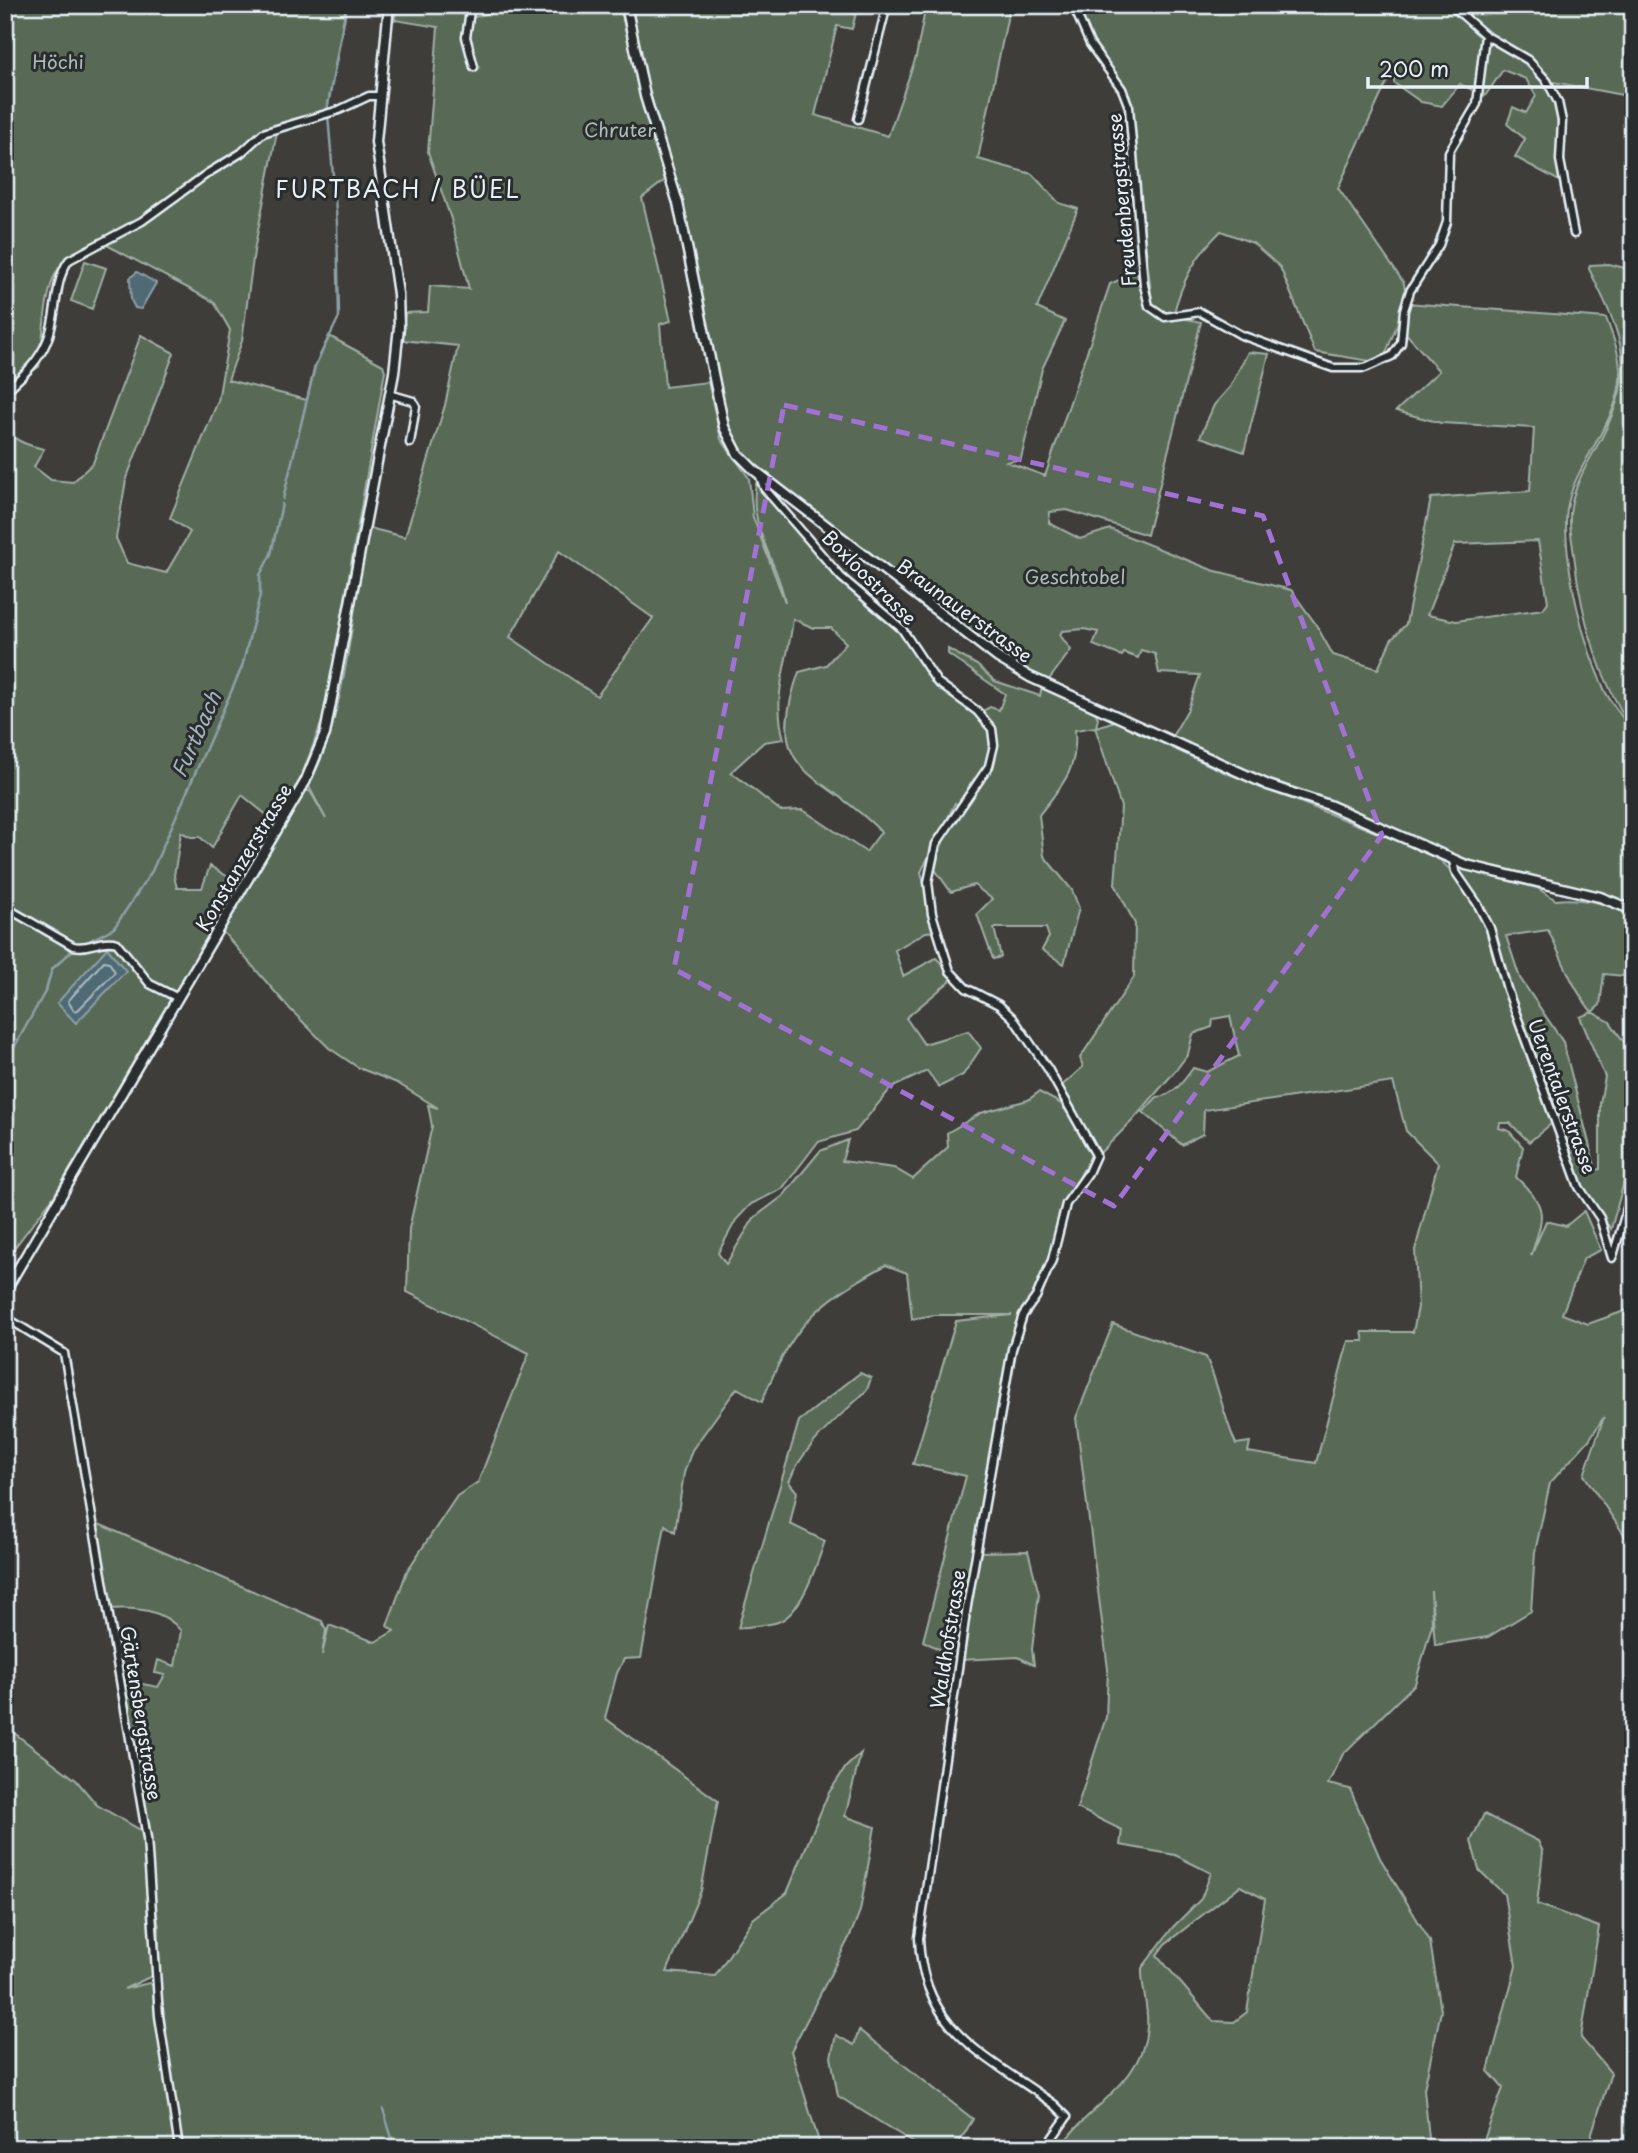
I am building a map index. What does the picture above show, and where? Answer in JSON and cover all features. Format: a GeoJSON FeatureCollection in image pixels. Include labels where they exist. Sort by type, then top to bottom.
{"type":"FeatureCollection","features":[{"type":"Feature","properties":{"kind":"street","name":"Konstanzerstrasse"},"geometry":{"type":"LineString","coordinates":[[5,1291],[10,1274],[178,998],[305,782],[322,744],[332,706],[389,394],[399,310],[397,278],[377,163],[378,96],[389,5]]}},
{"type":"Feature","properties":{"kind":"street"},"geometry":{"type":"LineString","coordinates":[[471,5],[466,37],[474,67]]}},
{"type":"Feature","properties":{"kind":"street","name":"Braunauerstrasse"},"geometry":{"type":"LineString","coordinates":[[626,5],[645,96],[678,203],[724,426],[738,454],[759,474],[998,658],[1023,673],[1268,785],[1329,805],[1453,860],[1490,873],[1600,897],[1633,910]]}},
{"type":"Feature","properties":{"kind":"street"},"geometry":{"type":"LineString","coordinates":[[858,119],[887,5]]}},
{"type":"Feature","properties":{"kind":"street","name":"Freudenbergstrasse"},"geometry":{"type":"LineString","coordinates":[[1073,5],[1094,50],[1122,89],[1129,107],[1144,285],[1149,306],[1165,317],[1200,312],[1257,342],[1343,369],[1382,363],[1400,346],[1408,297],[1439,245],[1447,222],[1450,152],[1477,104],[1485,35]]}},
{"type":"Feature","properties":{"kind":"street"},"geometry":{"type":"LineString","coordinates":[[1451,5],[1485,35],[1528,60],[1547,81],[1558,102],[1562,121],[1560,160],[1574,234]]}},
{"type":"Feature","properties":{"kind":"street"},"geometry":{"type":"LineString","coordinates":[[5,392],[38,361],[49,338],[62,270],[69,260],[142,221],[208,173],[241,153],[263,132],[339,110],[369,96],[378,96]]}},
{"type":"Feature","properties":{"kind":"street"},"geometry":{"type":"LineString","coordinates":[[389,394],[413,401],[416,406],[410,443]]}},
{"type":"Feature","properties":{"kind":"street","name":"Boxloostrasse"},"geometry":{"type":"LineString","coordinates":[[759,474],[764,488],[837,572],[906,634],[937,682],[977,711],[992,729],[995,746],[989,766],[936,844],[928,883],[932,914],[950,971],[966,988],[999,1006],[1013,1018],[1048,1069],[1096,1155]]}},
{"type":"Feature","properties":{"kind":"street","name":"Uerentalerstrasse"},"geometry":{"type":"LineString","coordinates":[[1453,860],[1455,871],[1477,902],[1490,928],[1507,989],[1579,1187],[1600,1218],[1612,1258],[1628,1205],[1633,1170]]}},
{"type":"Feature","properties":{"kind":"street"},"geometry":{"type":"LineString","coordinates":[[5,907],[77,947],[115,942],[125,950],[150,984],[178,998]]}},
{"type":"Feature","properties":{"kind":"street","name":"Waldhofstrasse"},"geometry":{"type":"LineString","coordinates":[[1045,2148],[1068,2117],[964,2039],[942,2018],[926,1984],[919,1938],[967,1605],[1012,1349],[1023,1315],[1036,1297],[1052,1260],[1066,1203],[1088,1173],[1096,1155]]}},
{"type":"Feature","properties":{"kind":"street","name":"Gärtensbergstrasse"},"geometry":{"type":"LineString","coordinates":[[5,1317],[64,1353],[147,1839],[159,2016],[179,2148]]}},
{"type":"Feature","properties":{"kind":"highlighted area"},"geometry":{"type":"Polygon","coordinates":[[[784,405],[1263,516],[1382,835],[1114,1206],[674,969],[784,405]]]}},
{"type":"Feature","properties":{"kind":"green space","name":"Höchi"},"geometry":{"type":"Polygon","coordinates":[[[5,5],[346,5],[327,110],[279,127],[254,251],[242,341],[228,380],[307,400],[315,366],[329,336],[383,365],[385,371],[325,713],[301,778],[274,821],[242,795],[212,848],[200,837],[191,837],[181,832],[174,876],[177,888],[202,888],[210,866],[238,883],[235,891],[54,1196],[5,1260],[5,421],[15,438],[44,449],[34,467],[51,480],[73,482],[93,463],[141,335],[174,353],[126,480],[116,538],[127,563],[166,573],[190,532],[170,518],[218,401],[230,330],[214,302],[103,243],[72,258],[57,271],[49,292],[39,367],[5,388],[5,5]]]}},
{"type":"Feature","properties":{"kind":"green space","name":"Chruter"},"geometry":{"type":"Polygon","coordinates":[[[396,5],[442,5],[472,18],[513,5],[619,5],[665,180],[642,198],[671,321],[660,324],[665,387],[708,382],[721,439],[749,478],[753,517],[785,602],[756,515],[756,484],[830,569],[897,627],[935,684],[977,714],[990,707],[999,710],[1005,694],[948,654],[948,649],[977,665],[995,681],[1040,696],[1042,686],[1094,710],[1098,718],[1096,727],[1115,721],[1224,772],[1403,843],[1440,860],[1463,882],[1457,871],[1459,867],[1537,888],[1556,900],[1595,902],[1633,915],[1633,991],[1624,976],[1604,974],[1600,1005],[1592,1012],[1610,1022],[1633,1055],[1633,1149],[1611,1229],[1579,1187],[1561,1119],[1498,955],[1556,1120],[1529,1142],[1510,1123],[1500,1123],[1499,1128],[1509,1131],[1523,1147],[1516,1177],[1534,1197],[1541,1213],[1531,1256],[1546,1221],[1566,1226],[1584,1211],[1601,1250],[1584,1258],[1562,1314],[1588,1324],[1633,1308],[1633,1538],[1627,1539],[1584,1475],[1604,1417],[1589,1440],[1550,1483],[1535,1552],[1531,1611],[1488,1637],[1435,1645],[1431,1591],[1432,1625],[1415,1684],[1343,1754],[1328,1784],[1350,1789],[1380,1858],[1430,1941],[1441,2011],[1424,2089],[1430,2148],[1060,2148],[1136,2064],[1147,2027],[1142,1968],[1173,1927],[1201,1899],[1211,1873],[1175,1855],[1120,1845],[1122,1830],[1077,1808],[1106,1717],[1108,1669],[1076,1418],[1113,1324],[1206,1357],[1236,1444],[1250,1442],[1248,1452],[1316,1463],[1348,1341],[1364,1341],[1362,1332],[1413,1332],[1418,1307],[1415,1250],[1438,1163],[1406,1131],[1393,1082],[1204,1110],[1203,1134],[1182,1145],[1143,1112],[1157,1097],[1178,1087],[1193,1068],[1207,1072],[1239,1056],[1230,1016],[1213,1019],[1212,1027],[1193,1034],[1188,1054],[1176,1070],[1132,1121],[1083,1170],[1066,1204],[1052,1260],[1023,1315],[991,1478],[969,1610],[980,1552],[1028,1551],[1039,1594],[1032,1649],[1034,1665],[1018,1657],[960,1660],[923,1641],[966,1476],[913,1464],[956,1321],[1012,1315],[934,1315],[912,1319],[907,1273],[886,1265],[823,1305],[784,1354],[762,1402],[737,1388],[692,1450],[684,1473],[675,1532],[665,1525],[641,1658],[624,1659],[617,1673],[605,1718],[718,1801],[701,1891],[667,1972],[715,1976],[753,1919],[787,1893],[828,1794],[846,1767],[861,1753],[845,1816],[875,1827],[860,1911],[791,2051],[820,2145],[817,2148],[184,2148],[179,2126],[182,2148],[5,2148],[5,1726],[76,1780],[97,1805],[142,1831],[152,1884],[154,1975],[124,1989],[149,1983],[158,1989],[166,2036],[158,1961],[159,1928],[121,1680],[158,1687],[165,1675],[155,1673],[158,1660],[175,1666],[181,1631],[158,1614],[129,1608],[109,1609],[94,1522],[322,1621],[326,1630],[322,1655],[329,1625],[375,1642],[394,1631],[387,1626],[407,1571],[457,1496],[478,1482],[529,1353],[407,1292],[409,1229],[432,1126],[428,1105],[438,1108],[397,1083],[359,1068],[329,1048],[289,1008],[222,931],[304,791],[310,791],[326,819],[308,785],[331,730],[347,660],[365,527],[405,537],[445,405],[458,346],[402,340],[405,313],[428,312],[430,286],[469,289],[451,219],[428,152],[438,27],[395,20],[396,5]],[[559,551],[510,637],[597,696],[653,618],[559,551]],[[793,619],[779,707],[784,739],[764,742],[731,772],[781,811],[803,810],[866,852],[881,832],[859,811],[803,768],[792,753],[787,733],[789,707],[799,672],[826,665],[846,643],[831,628],[814,628],[793,619]],[[1095,727],[1075,730],[1074,756],[1067,777],[1039,815],[1044,856],[1072,890],[1079,908],[1064,964],[1042,950],[1049,937],[1046,928],[994,928],[1001,957],[993,959],[977,914],[992,899],[974,885],[951,892],[934,868],[948,828],[979,785],[974,779],[957,805],[955,803],[921,872],[937,931],[926,932],[895,950],[903,976],[936,958],[955,977],[906,1018],[924,1044],[968,1031],[981,1048],[963,1075],[939,1087],[927,1071],[891,1088],[856,1131],[818,1142],[782,1189],[751,1204],[736,1220],[718,1253],[726,1264],[754,1218],[783,1196],[820,1151],[848,1140],[842,1161],[894,1168],[913,1179],[948,1147],[947,1133],[981,1113],[1028,1100],[1039,1092],[1060,1103],[1090,1143],[1058,1089],[1083,1067],[1080,1058],[1134,977],[1135,924],[1115,884],[1121,807],[1095,727]],[[1548,930],[1506,936],[1520,978],[1563,1042],[1596,1170],[1600,1169],[1600,1103],[1605,1077],[1580,1017],[1592,1012],[1573,983],[1548,930]],[[1240,1886],[1165,1944],[1157,1955],[1213,2021],[1234,2022],[1247,2012],[1265,1899],[1240,1886]]]}},
{"type":"Feature","properties":{"kind":"green space","name":"Geschtobel"},"geometry":{"type":"Polygon","coordinates":[[[625,5],[858,5],[852,29],[837,26],[815,115],[888,136],[916,57],[926,5],[1010,5],[978,159],[1032,174],[1059,203],[1078,209],[1037,308],[1065,321],[1042,369],[1021,459],[1007,462],[1045,476],[1110,284],[1137,272],[1139,286],[1153,309],[1129,107],[1094,50],[1074,5],[1633,5],[1633,97],[1548,81],[1562,121],[1563,183],[1515,157],[1525,139],[1507,124],[1513,107],[1526,113],[1536,96],[1526,79],[1503,70],[1485,96],[1460,84],[1442,106],[1421,102],[1394,83],[1394,67],[1338,188],[1404,283],[1406,303],[1606,318],[1618,356],[1619,389],[1605,427],[1575,482],[1568,502],[1566,522],[1569,563],[1577,608],[1590,652],[1605,691],[1633,737],[1633,821],[1627,832],[1633,847],[1633,901],[1480,866],[1170,740],[1188,709],[1200,675],[1159,673],[1155,654],[1141,650],[1138,658],[1124,653],[1122,656],[1093,645],[1098,632],[1084,629],[1062,631],[1060,635],[1071,650],[1048,681],[1000,655],[749,461],[733,439],[727,423],[682,206],[625,5]],[[1221,231],[1191,270],[1173,316],[1201,322],[1147,535],[1067,510],[1050,512],[1049,523],[1080,539],[1110,529],[1212,570],[1291,590],[1315,623],[1333,655],[1378,669],[1391,640],[1406,624],[1431,498],[1530,491],[1534,428],[1441,423],[1396,411],[1439,371],[1402,329],[1404,307],[1382,363],[1315,352],[1280,267],[1253,243],[1221,231]],[[1538,541],[1455,544],[1427,615],[1456,621],[1543,609],[1548,602],[1538,541]]]}},
{"type":"Feature","properties":{"kind":"green space"},"geometry":{"type":"Polygon","coordinates":[[[85,261],[106,268],[92,309],[71,301],[85,261]]]}},
{"type":"Feature","properties":{"kind":"green space"},"geometry":{"type":"Polygon","coordinates":[[[1609,264],[1633,270],[1633,730],[1610,689],[1593,646],[1581,601],[1570,525],[1576,489],[1613,414],[1620,392],[1622,353],[1610,315],[1589,269],[1590,265],[1609,264]]]}},
{"type":"Feature","properties":{"kind":"green space"},"geometry":{"type":"Polygon","coordinates":[[[1248,352],[1269,354],[1244,452],[1200,437],[1214,405],[1230,387],[1248,352]]]}},
{"type":"Feature","properties":{"kind":"green space"},"geometry":{"type":"Polygon","coordinates":[[[860,1373],[871,1378],[867,1390],[813,1444],[789,1482],[797,1492],[790,1524],[825,1541],[808,1587],[787,1617],[778,1622],[738,1628],[799,1421],[860,1373]]]}},
{"type":"Feature","properties":{"kind":"green space"},"geometry":{"type":"Polygon","coordinates":[[[1484,1814],[1538,1841],[1543,1852],[1537,1904],[1599,1927],[1581,2038],[1611,2073],[1587,2148],[1481,2148],[1503,2088],[1488,2071],[1516,1966],[1504,1894],[1479,1870],[1471,1841],[1484,1814]]]}},
{"type":"Feature","properties":{"kind":"green space"},"geometry":{"type":"Polygon","coordinates":[[[859,2030],[973,2119],[956,2148],[922,2148],[838,2096],[831,2057],[836,2035],[854,2045],[859,2030]]]}},
{"type":"Feature","properties":{"kind":"water"},"geometry":{"type":"Polygon","coordinates":[[[137,272],[156,283],[141,309],[135,308],[131,300],[130,278],[137,272]]]}},
{"type":"Feature","properties":{"kind":"water"},"geometry":{"type":"Polygon","coordinates":[[[107,948],[126,971],[76,1023],[57,1003],[107,948]]]}},
{"type":"Feature","properties":{"kind":"waterway","name":"Furtbach"},"geometry":{"type":"LineString","coordinates":[[327,110],[347,5]]}},
{"type":"Feature","properties":{"kind":"waterway","name":"Furtbach"},"geometry":{"type":"LineString","coordinates":[[283,499],[315,366],[339,317],[337,223],[328,115]]}},
{"type":"Feature","properties":{"kind":"waterway","name":"Furtbach"},"geometry":{"type":"LineString","coordinates":[[83,944],[114,928],[152,871],[242,667],[260,595],[260,575],[271,554],[282,504]]}},
{"type":"Feature","properties":{"kind":"waterway","name":"Furtbach"},"geometry":{"type":"LineString","coordinates":[[5,1064],[46,990],[52,969],[73,950]]}},
{"type":"Feature","properties":{"kind":"waterway"},"geometry":{"type":"LineString","coordinates":[[383,2109],[395,2148]]}},
{"type":"Feature","properties":{"kind":"district","name":"FURTBACH / BÜEL"},"geometry":{"type":"Point","coordinates":[398,188]}}]}
